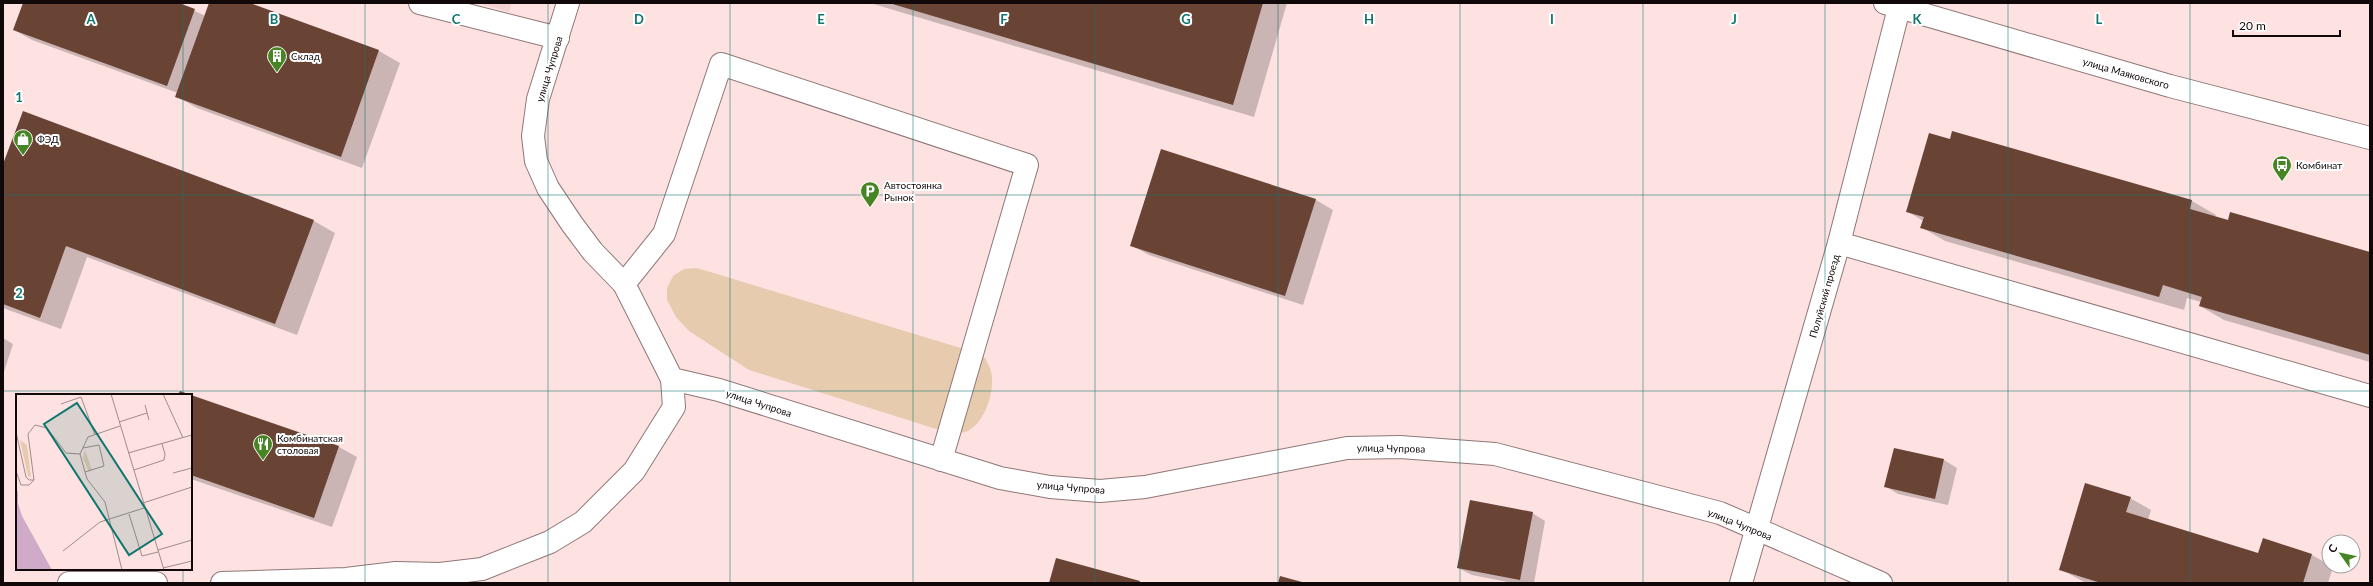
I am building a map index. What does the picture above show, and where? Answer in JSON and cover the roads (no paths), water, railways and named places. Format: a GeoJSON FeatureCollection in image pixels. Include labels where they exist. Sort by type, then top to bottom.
{"type":"FeatureCollection","features":[{"type":"Feature","properties":{"kind":"street"},"geometry":{"type":"LineString","coordinates":[[420,3],[558,38]]}},
{"type":"Feature","properties":{"kind":"street","name":"улица Чупрова"},"geometry":{"type":"LineString","coordinates":[[568,3],[538,99],[533,136],[536,161],[548,188],[572,224],[593,252],[624,284],[672,379],[720,390],[941,460],[1007,479],[1050,487],[1100,491],[1145,487],[1347,448],[1400,447],[1495,454],[1720,513],[1756,530],[1881,583]]}},
{"type":"Feature","properties":{"kind":"street","name":"улица Маяковского"},"geometry":{"type":"LineString","coordinates":[[1892,5],[2170,86],[2370,138]]}},
{"type":"Feature","properties":{"kind":"street","name":"Полуйский проезд"},"geometry":{"type":"LineString","coordinates":[[1741,583],[1840,243],[1892,5]]}},
{"type":"Feature","properties":{"kind":"street"},"geometry":{"type":"LineString","coordinates":[[624,284],[664,234],[721,64],[1027,165],[941,460]]}},
{"type":"Feature","properties":{"kind":"street"},"geometry":{"type":"LineString","coordinates":[[1840,243],[2370,396]]}},
{"type":"Feature","properties":{"kind":"street"},"geometry":{"type":"LineString","coordinates":[[222,583],[346,579],[396,573],[440,574],[475,569],[550,542],[583,522],[634,471],[674,407],[672,379]]}},
{"type":"Feature","properties":{"kind":"street"},"geometry":{"type":"LineString","coordinates":[[69,583],[156,583]]}},
{"type":"Feature","properties":{"kind":"place","name":"Склад"},"geometry":{"type":"Point","coordinates":[277,73]}},
{"type":"Feature","properties":{"kind":"place","name":"ФЭД"},"geometry":{"type":"Point","coordinates":[23,156]}},
{"type":"Feature","properties":{"kind":"place","name":"Комбинат"},"geometry":{"type":"Point","coordinates":[2282,182]}},
{"type":"Feature","properties":{"kind":"place","name":"Автостоянка Рынок"},"geometry":{"type":"Point","coordinates":[870,208]}},
{"type":"Feature","properties":{"kind":"place","name":"Комбинатская столовая"},"geometry":{"type":"Point","coordinates":[263,461]}}]}
